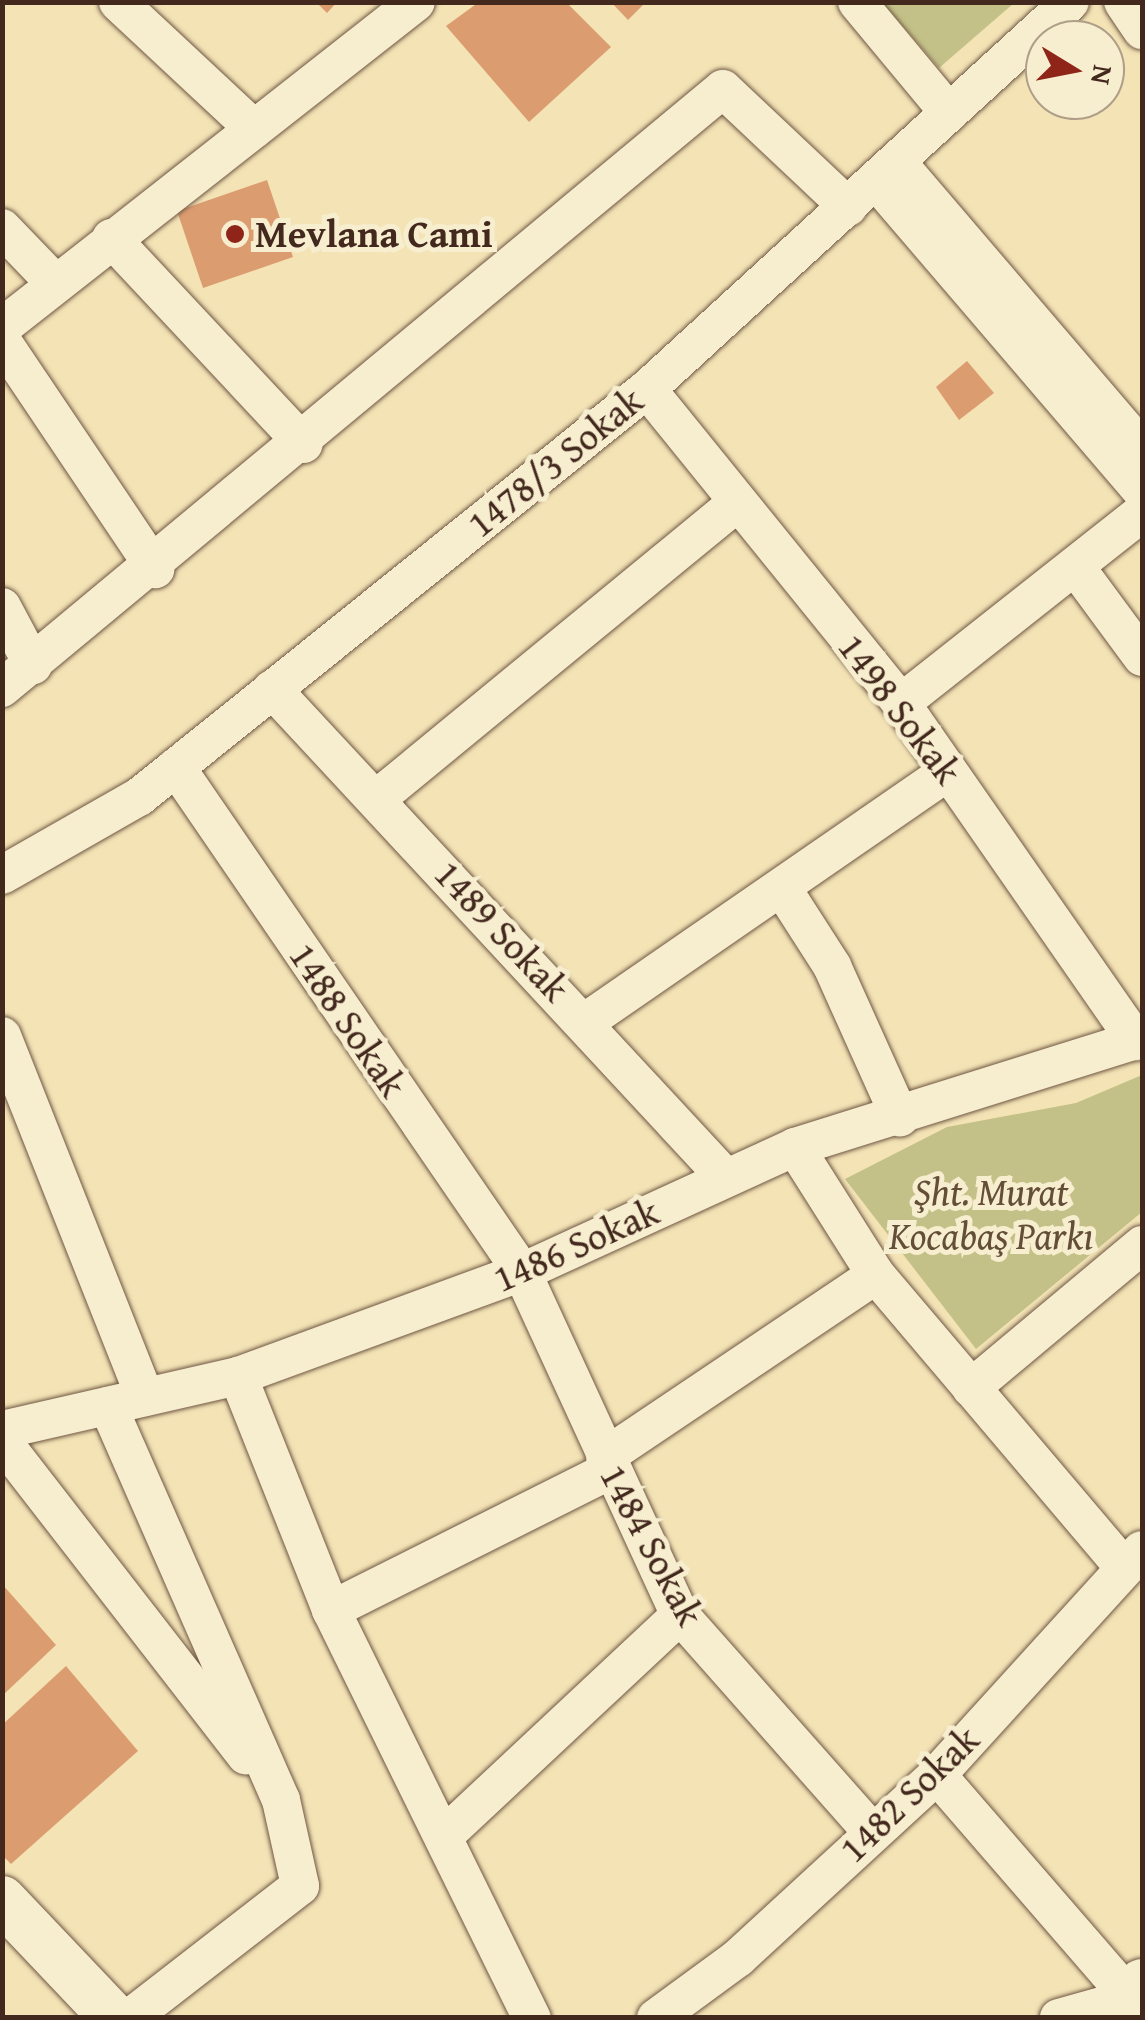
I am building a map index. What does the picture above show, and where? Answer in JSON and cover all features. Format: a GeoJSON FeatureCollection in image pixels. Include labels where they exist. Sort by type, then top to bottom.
{"type":"FeatureCollection","features":[{"type":"Feature","properties":{"kind":"street"},"geometry":{"type":"LineString","coordinates":[[118,2],[254,129]]}},
{"type":"Feature","properties":{"kind":"street"},"geometry":{"type":"LineString","coordinates":[[2,326],[416,2]]}},
{"type":"Feature","properties":{"kind":"street"},"geometry":{"type":"LineString","coordinates":[[857,2],[949,113]]}},
{"type":"Feature","properties":{"kind":"street","name":"1478/3 Sokak"},"geometry":{"type":"LineString","coordinates":[[2,874],[176,767],[647,388],[1070,2]]}},
{"type":"Feature","properties":{"kind":"street"},"geometry":{"type":"LineString","coordinates":[[1123,2],[1142,30]]}},
{"type":"Feature","properties":{"kind":"street"},"geometry":{"type":"LineString","coordinates":[[2,688],[304,444],[722,89],[848,206]]}},
{"type":"Feature","properties":{"kind":"street"},"geometry":{"type":"LineString","coordinates":[[887,172],[1142,448]]}},
{"type":"Feature","properties":{"kind":"street"},"geometry":{"type":"LineString","coordinates":[[887,172],[1142,491]]}},
{"type":"Feature","properties":{"kind":"street"},"geometry":{"type":"LineString","coordinates":[[2,228],[54,282]]}},
{"type":"Feature","properties":{"kind":"street"},"geometry":{"type":"LineString","coordinates":[[111,238],[304,444]]}},
{"type":"Feature","properties":{"kind":"street"},"geometry":{"type":"LineString","coordinates":[[2,342],[154,568]]}},
{"type":"Feature","properties":{"kind":"street","name":"1498 Sokak"},"geometry":{"type":"LineString","coordinates":[[647,388],[901,703],[1139,1040]]}},
{"type":"Feature","properties":{"kind":"street"},"geometry":{"type":"LineString","coordinates":[[380,796],[737,503]]}},
{"type":"Feature","properties":{"kind":"street"},"geometry":{"type":"LineString","coordinates":[[901,703],[1142,513]]}},
{"type":"Feature","properties":{"kind":"street"},"geometry":{"type":"LineString","coordinates":[[1075,566],[1142,657]]}},
{"type":"Feature","properties":{"kind":"street"},"geometry":{"type":"LineString","coordinates":[[2,606],[32,665]]}},
{"type":"Feature","properties":{"kind":"street","name":"1489 Sokak"},"geometry":{"type":"LineString","coordinates":[[272,690],[380,796],[500,936],[588,1020],[726,1178]]}},
{"type":"Feature","properties":{"kind":"street","name":"1488 Sokak"},"geometry":{"type":"LineString","coordinates":[[176,767],[522,1272]]}},
{"type":"Feature","properties":{"kind":"street"},"geometry":{"type":"LineString","coordinates":[[588,1020],[948,772]]}},
{"type":"Feature","properties":{"kind":"street"},"geometry":{"type":"LineString","coordinates":[[782,888],[832,966],[900,1118]]}},
{"type":"Feature","properties":{"kind":"street"},"geometry":{"type":"LineString","coordinates":[[2,1036],[144,1398]]}},
{"type":"Feature","properties":{"kind":"street","name":"1486 Sokak"},"geometry":{"type":"LineString","coordinates":[[2,1430],[238,1376],[522,1272],[795,1147],[900,1118],[1139,1040]]}},
{"type":"Feature","properties":{"kind":"street"},"geometry":{"type":"LineString","coordinates":[[795,1147],[876,1276],[972,1388],[1132,1558]]}},
{"type":"Feature","properties":{"kind":"street"},"geometry":{"type":"LineString","coordinates":[[972,1388],[1142,1245]]}},
{"type":"Feature","properties":{"kind":"street","name":"1484 Sokak"},"geometry":{"type":"LineString","coordinates":[[522,1272],[680,1615],[871,1832]]}},
{"type":"Feature","properties":{"kind":"street"},"geometry":{"type":"LineString","coordinates":[[332,1610],[608,1464],[876,1276]]}},
{"type":"Feature","properties":{"kind":"street"},"geometry":{"type":"LineString","coordinates":[[238,1376],[332,1610],[532,2018]]}},
{"type":"Feature","properties":{"kind":"street"},"geometry":{"type":"LineString","coordinates":[[108,1406],[281,1800],[300,1886],[130,2018]]}},
{"type":"Feature","properties":{"kind":"street"},"geometry":{"type":"LineString","coordinates":[[2,1441],[281,1800]]}},
{"type":"Feature","properties":{"kind":"street","name":"1482 Sokak"},"geometry":{"type":"LineString","coordinates":[[656,2018],[738,1958],[936,1776],[1132,1558]]}},
{"type":"Feature","properties":{"kind":"street"},"geometry":{"type":"LineString","coordinates":[[444,1836],[680,1615]]}},
{"type":"Feature","properties":{"kind":"street"},"geometry":{"type":"LineString","coordinates":[[936,1776],[1130,2000],[1060,2018]]}},
{"type":"Feature","properties":{"kind":"street"},"geometry":{"type":"LineString","coordinates":[[2,1900],[114,2018]]}},
{"type":"Feature","properties":{"kind":"green space"},"geometry":{"type":"Polygon","coordinates":[[[883,3],[1014,3],[939,68],[883,3]]]}},
{"type":"Feature","properties":{"kind":"green space","name":"Şht. Murat Kocabaş Parkı"},"geometry":{"type":"Polygon","coordinates":[[[1142,1075],[1142,1212],[976,1349],[845,1179],[947,1127],[1076,1103],[1142,1075]]]}},
{"type":"Feature","properties":{"kind":"building"},"geometry":{"type":"Polygon","coordinates":[[[316,2],[337,2],[327,13],[316,2]]]}},
{"type":"Feature","properties":{"kind":"building"},"geometry":{"type":"Polygon","coordinates":[[[479,2],[566,2],[611,47],[529,122],[446,26],[479,2]]]}},
{"type":"Feature","properties":{"kind":"building"},"geometry":{"type":"Polygon","coordinates":[[[611,2],[646,2],[628,20],[611,2]]]}},
{"type":"Feature","properties":{"kind":"building","name":"Mevlana Cami"},"geometry":{"type":"Polygon","coordinates":[[[267,180],[293,257],[203,288],[177,211],[267,180]]]}},
{"type":"Feature","properties":{"kind":"building"},"geometry":{"type":"Polygon","coordinates":[[[967,361],[994,393],[959,420],[936,387],[967,361]]]}},
{"type":"Feature","properties":{"kind":"building"},"geometry":{"type":"Polygon","coordinates":[[[2,1584],[56,1645],[2,1696],[2,1584]]]}},
{"type":"Feature","properties":{"kind":"building"},"geometry":{"type":"Polygon","coordinates":[[[66,1666],[138,1751],[11,1864],[2,1855],[2,1725],[66,1666]]]}},
{"type":"Feature","properties":{"kind":"place","name":"Mevlana Cami"},"geometry":{"type":"Point","coordinates":[235,234]}}]}
